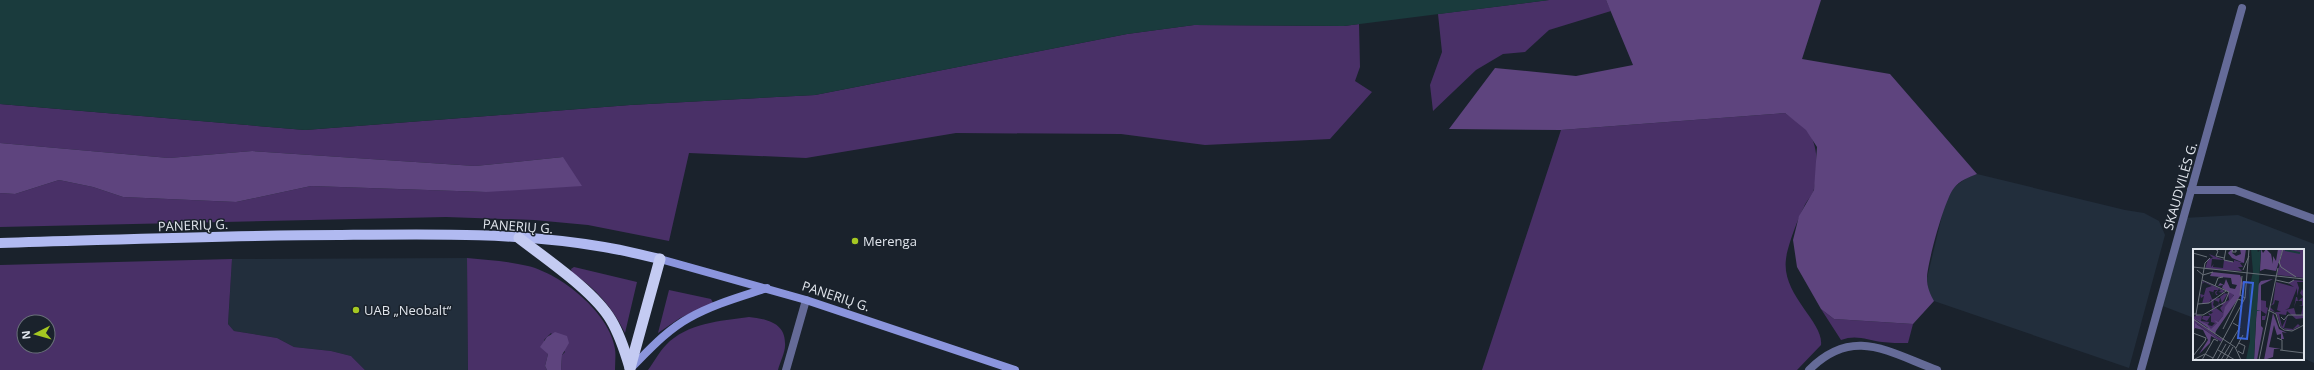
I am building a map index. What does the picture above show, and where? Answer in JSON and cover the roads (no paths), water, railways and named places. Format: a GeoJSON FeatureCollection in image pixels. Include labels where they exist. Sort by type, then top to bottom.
{"type":"FeatureCollection","features":[{"type":"Feature","properties":{"kind":"highway"},"geometry":{"type":"LineString","coordinates":[[520,238],[599,304],[610,318],[620,338],[630,369]]}},
{"type":"Feature","properties":{"kind":"highway"},"geometry":{"type":"LineString","coordinates":[[630,369],[660,259]]}},
{"type":"Feature","properties":{"kind":"main road","name":"PANERIŲ G."},"geometry":{"type":"LineString","coordinates":[[0,243],[288,235],[430,235],[520,238],[604,247],[660,259],[767,288],[1015,370]]}},
{"type":"Feature","properties":{"kind":"main road"},"geometry":{"type":"LineString","coordinates":[[630,369],[664,336],[688,318],[715,305],[767,288]]}},
{"type":"Feature","properties":{"kind":"street","name":"SKAUDVILĖS G."},"geometry":{"type":"LineString","coordinates":[[2141,370],[2242,8]]}},
{"type":"Feature","properties":{"kind":"street"},"geometry":{"type":"LineString","coordinates":[[2191,190],[2235,190],[2314,218]]}},
{"type":"Feature","properties":{"kind":"street"},"geometry":{"type":"LineString","coordinates":[[786,370],[806,300]]}},
{"type":"Feature","properties":{"kind":"street"},"geometry":{"type":"LineString","coordinates":[[1810,370],[1821,358],[1837,349],[1864,345],[1938,370]]}},
{"type":"Feature","properties":{"kind":"place","name":"Merenga"},"geometry":{"type":"Point","coordinates":[855,241]}},
{"type":"Feature","properties":{"kind":"place","name":"UAB „Neobalt“"},"geometry":{"type":"Point","coordinates":[356,310]}}]}
